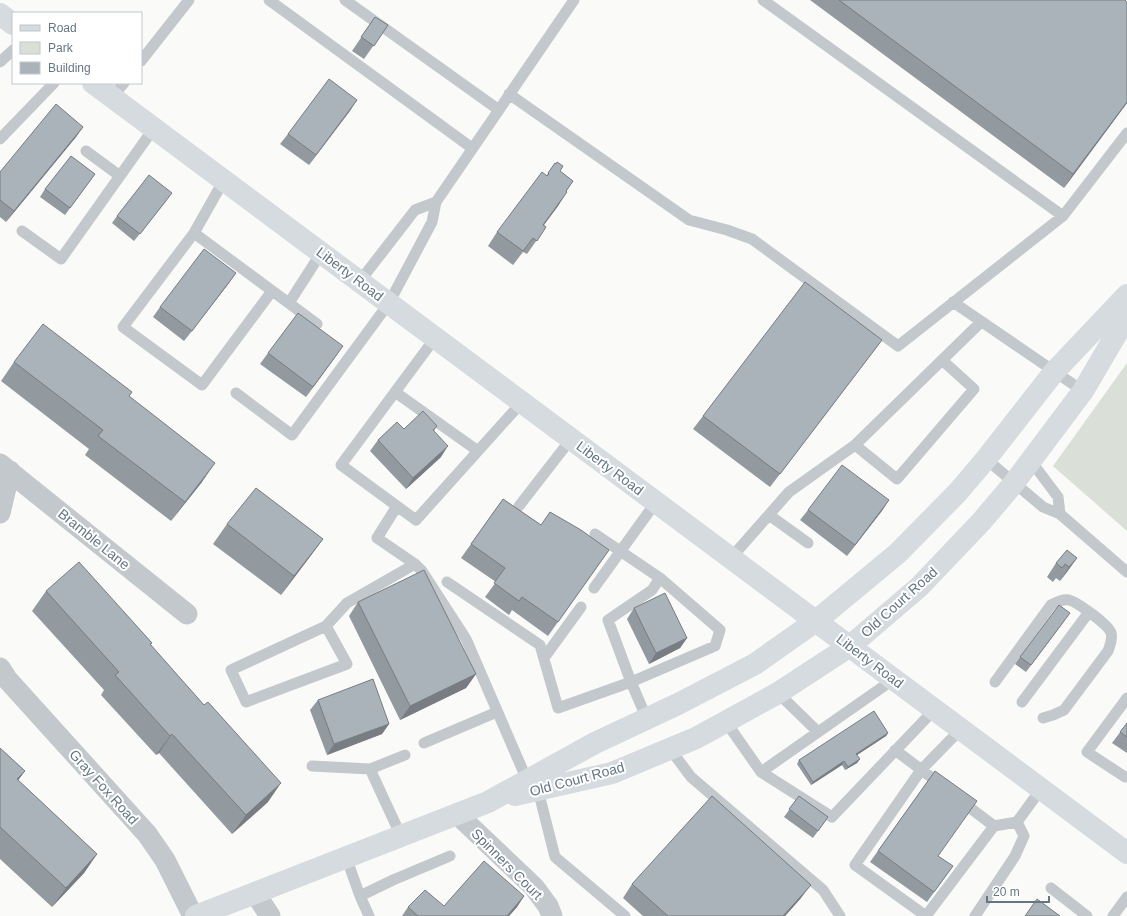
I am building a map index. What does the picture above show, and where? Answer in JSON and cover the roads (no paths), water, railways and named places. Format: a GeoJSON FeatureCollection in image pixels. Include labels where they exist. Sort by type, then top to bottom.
{"type":"FeatureCollection","features":[{"type":"Feature","properties":{"kind":"main road"},"geometry":{"type":"LineString","coordinates":[[0,14],[12,23]]}},
{"type":"Feature","properties":{"kind":"main road","name":"Liberty Road"},"geometry":{"type":"LineString","coordinates":[[97,84],[118,90],[154,128],[1127,853]]}},
{"type":"Feature","properties":{"kind":"main road","name":"Old Court Road"},"geometry":{"type":"LineString","coordinates":[[533,785],[595,743],[678,704],[755,664],[816,621],[898,553],[958,492],[986,459],[1054,372],[1127,295]]}},
{"type":"Feature","properties":{"kind":"main road","name":"Old Court Road"},"geometry":{"type":"LineString","coordinates":[[196,916],[533,785],[612,773],[696,738],[778,693],[850,646],[919,587],[980,522],[1014,483],[1083,392],[1127,316]]}},
{"type":"Feature","properties":{"kind":"street"},"geometry":{"type":"LineString","coordinates":[[0,513],[5,468]]}},
{"type":"Feature","properties":{"kind":"street","name":"Bramble Lane"},"geometry":{"type":"LineString","coordinates":[[5,468],[187,614]]}},
{"type":"Feature","properties":{"kind":"street","name":"Gray Fox Road"},"geometry":{"type":"LineString","coordinates":[[0,668],[6,679],[147,834],[165,860],[193,916]]}},
{"type":"Feature","properties":{"kind":"street","name":"Spinners Court"},"geometry":{"type":"LineString","coordinates":[[456,814],[534,887],[548,906],[552,916]]}},
{"type":"Feature","properties":{"kind":"street"},"geometry":{"type":"LineString","coordinates":[[255,893],[270,916]]}},
{"type":"Feature","properties":{"kind":"lane"},"geometry":{"type":"LineString","coordinates":[[142,60],[189,0]]}},
{"type":"Feature","properties":{"kind":"lane"},"geometry":{"type":"LineString","coordinates":[[269,0],[472,148]]}},
{"type":"Feature","properties":{"kind":"lane"},"geometry":{"type":"LineString","coordinates":[[345,0],[499,110]]}},
{"type":"Feature","properties":{"kind":"lane"},"geometry":{"type":"LineString","coordinates":[[236,393],[292,435],[389,303],[432,222],[436,202],[574,0]]}},
{"type":"Feature","properties":{"kind":"lane"},"geometry":{"type":"LineString","coordinates":[[763,0],[1063,216]]}},
{"type":"Feature","properties":{"kind":"lane"},"geometry":{"type":"LineString","coordinates":[[0,62],[12,51]]}},
{"type":"Feature","properties":{"kind":"lane"},"geometry":{"type":"LineString","coordinates":[[0,139],[53,84]]}},
{"type":"Feature","properties":{"kind":"lane"},"geometry":{"type":"LineString","coordinates":[[509,94],[689,220],[727,230],[752,239],[898,346],[1063,216],[1127,133]]}},
{"type":"Feature","properties":{"kind":"lane"},"geometry":{"type":"LineString","coordinates":[[22,231],[61,259],[154,128]]}},
{"type":"Feature","properties":{"kind":"lane"},"geometry":{"type":"LineString","coordinates":[[86,151],[120,176]]}},
{"type":"Feature","properties":{"kind":"lane"},"geometry":{"type":"LineString","coordinates":[[224,180],[194,233],[124,327],[202,385],[272,291]]}},
{"type":"Feature","properties":{"kind":"lane"},"geometry":{"type":"LineString","coordinates":[[360,281],[415,210],[436,202]]}},
{"type":"Feature","properties":{"kind":"lane"},"geometry":{"type":"LineString","coordinates":[[194,233],[316,324]]}},
{"type":"Feature","properties":{"kind":"lane"},"geometry":{"type":"LineString","coordinates":[[289,303],[322,253]]}},
{"type":"Feature","properties":{"kind":"lane"},"geometry":{"type":"LineString","coordinates":[[954,302],[1083,392]]}},
{"type":"Feature","properties":{"kind":"lane"},"geometry":{"type":"LineString","coordinates":[[731,558],[789,492],[855,445],[981,322]]}},
{"type":"Feature","properties":{"kind":"lane"},"geometry":{"type":"LineString","coordinates":[[435,338],[341,465],[416,520],[522,402]]}},
{"type":"Feature","properties":{"kind":"lane"},"geometry":{"type":"LineString","coordinates":[[855,445],[897,479],[974,389],[942,360]]}},
{"type":"Feature","properties":{"kind":"lane"},"geometry":{"type":"LineString","coordinates":[[395,392],[478,451]]}},
{"type":"Feature","properties":{"kind":"lane"},"geometry":{"type":"LineString","coordinates":[[519,506],[571,439]]}},
{"type":"Feature","properties":{"kind":"lane"},"geometry":{"type":"LineString","coordinates":[[986,459],[1043,507],[1060,514],[1127,572]]}},
{"type":"Feature","properties":{"kind":"lane"},"geometry":{"type":"LineString","coordinates":[[1031,461],[1058,497],[1060,514]]}},
{"type":"Feature","properties":{"kind":"lane"},"geometry":{"type":"LineString","coordinates":[[594,588],[656,502]]}},
{"type":"Feature","properties":{"kind":"lane"},"geometry":{"type":"LineString","coordinates":[[398,506],[377,538],[415,564],[422,571],[466,639],[497,712],[533,785],[555,857],[625,916]]}},
{"type":"Feature","properties":{"kind":"lane"},"geometry":{"type":"LineString","coordinates":[[769,515],[808,543]]}},
{"type":"Feature","properties":{"kind":"lane"},"geometry":{"type":"LineString","coordinates":[[447,582],[540,645],[558,708],[631,682],[715,646],[720,630],[660,578],[595,534]]}},
{"type":"Feature","properties":{"kind":"lane"},"geometry":{"type":"LineString","coordinates":[[326,626],[347,664],[246,702],[231,670],[326,626],[346,604],[415,564]]}},
{"type":"Feature","properties":{"kind":"lane"},"geometry":{"type":"LineString","coordinates":[[647,719],[631,682],[608,620],[652,590],[660,578]]}},
{"type":"Feature","properties":{"kind":"lane"},"geometry":{"type":"LineString","coordinates":[[995,682],[1051,605],[1061,600],[1069,600],[1078,603],[1107,626],[1111,632],[1112,642],[1108,651],[1064,710],[1043,718]]}},
{"type":"Feature","properties":{"kind":"lane"},"geometry":{"type":"LineString","coordinates":[[544,658],[581,607]]}},
{"type":"Feature","properties":{"kind":"lane"},"geometry":{"type":"LineString","coordinates":[[1022,702],[1089,612]]}},
{"type":"Feature","properties":{"kind":"lane"},"geometry":{"type":"LineString","coordinates":[[761,772],[894,679]]}},
{"type":"Feature","properties":{"kind":"lane"},"geometry":{"type":"LineString","coordinates":[[778,693],[818,732]]}},
{"type":"Feature","properties":{"kind":"lane"},"geometry":{"type":"LineString","coordinates":[[1125,777],[1087,752],[1127,698]]}},
{"type":"Feature","properties":{"kind":"lane"},"geometry":{"type":"LineString","coordinates":[[726,722],[761,772],[832,817],[935,709]]}},
{"type":"Feature","properties":{"kind":"lane"},"geometry":{"type":"LineString","coordinates":[[424,743],[497,712]]}},
{"type":"Feature","properties":{"kind":"lane"},"geometry":{"type":"LineString","coordinates":[[961,729],[921,770],[855,865],[926,916],[994,826],[1017,822],[1041,789]]}},
{"type":"Feature","properties":{"kind":"lane"},"geometry":{"type":"LineString","coordinates":[[670,749],[691,777],[823,890],[837,915]]}},
{"type":"Feature","properties":{"kind":"lane"},"geometry":{"type":"LineString","coordinates":[[895,750],[994,826]]}},
{"type":"Feature","properties":{"kind":"lane"},"geometry":{"type":"LineString","coordinates":[[312,766],[370,769],[405,755]]}},
{"type":"Feature","properties":{"kind":"lane"},"geometry":{"type":"LineString","coordinates":[[370,769],[401,836]]}},
{"type":"Feature","properties":{"kind":"lane"},"geometry":{"type":"LineString","coordinates":[[975,916],[1015,856],[1024,836],[1017,822]]}},
{"type":"Feature","properties":{"kind":"lane"},"geometry":{"type":"LineString","coordinates":[[360,896],[393,880],[450,856]]}},
{"type":"Feature","properties":{"kind":"lane"},"geometry":{"type":"LineString","coordinates":[[346,857],[360,896],[370,916]]}},
{"type":"Feature","properties":{"kind":"lane"},"geometry":{"type":"LineString","coordinates":[[1050,888],[1087,916]]}},
{"type":"Feature","properties":{"kind":"lane"},"geometry":{"type":"LineString","coordinates":[[1113,916],[1127,897]]}}]}
